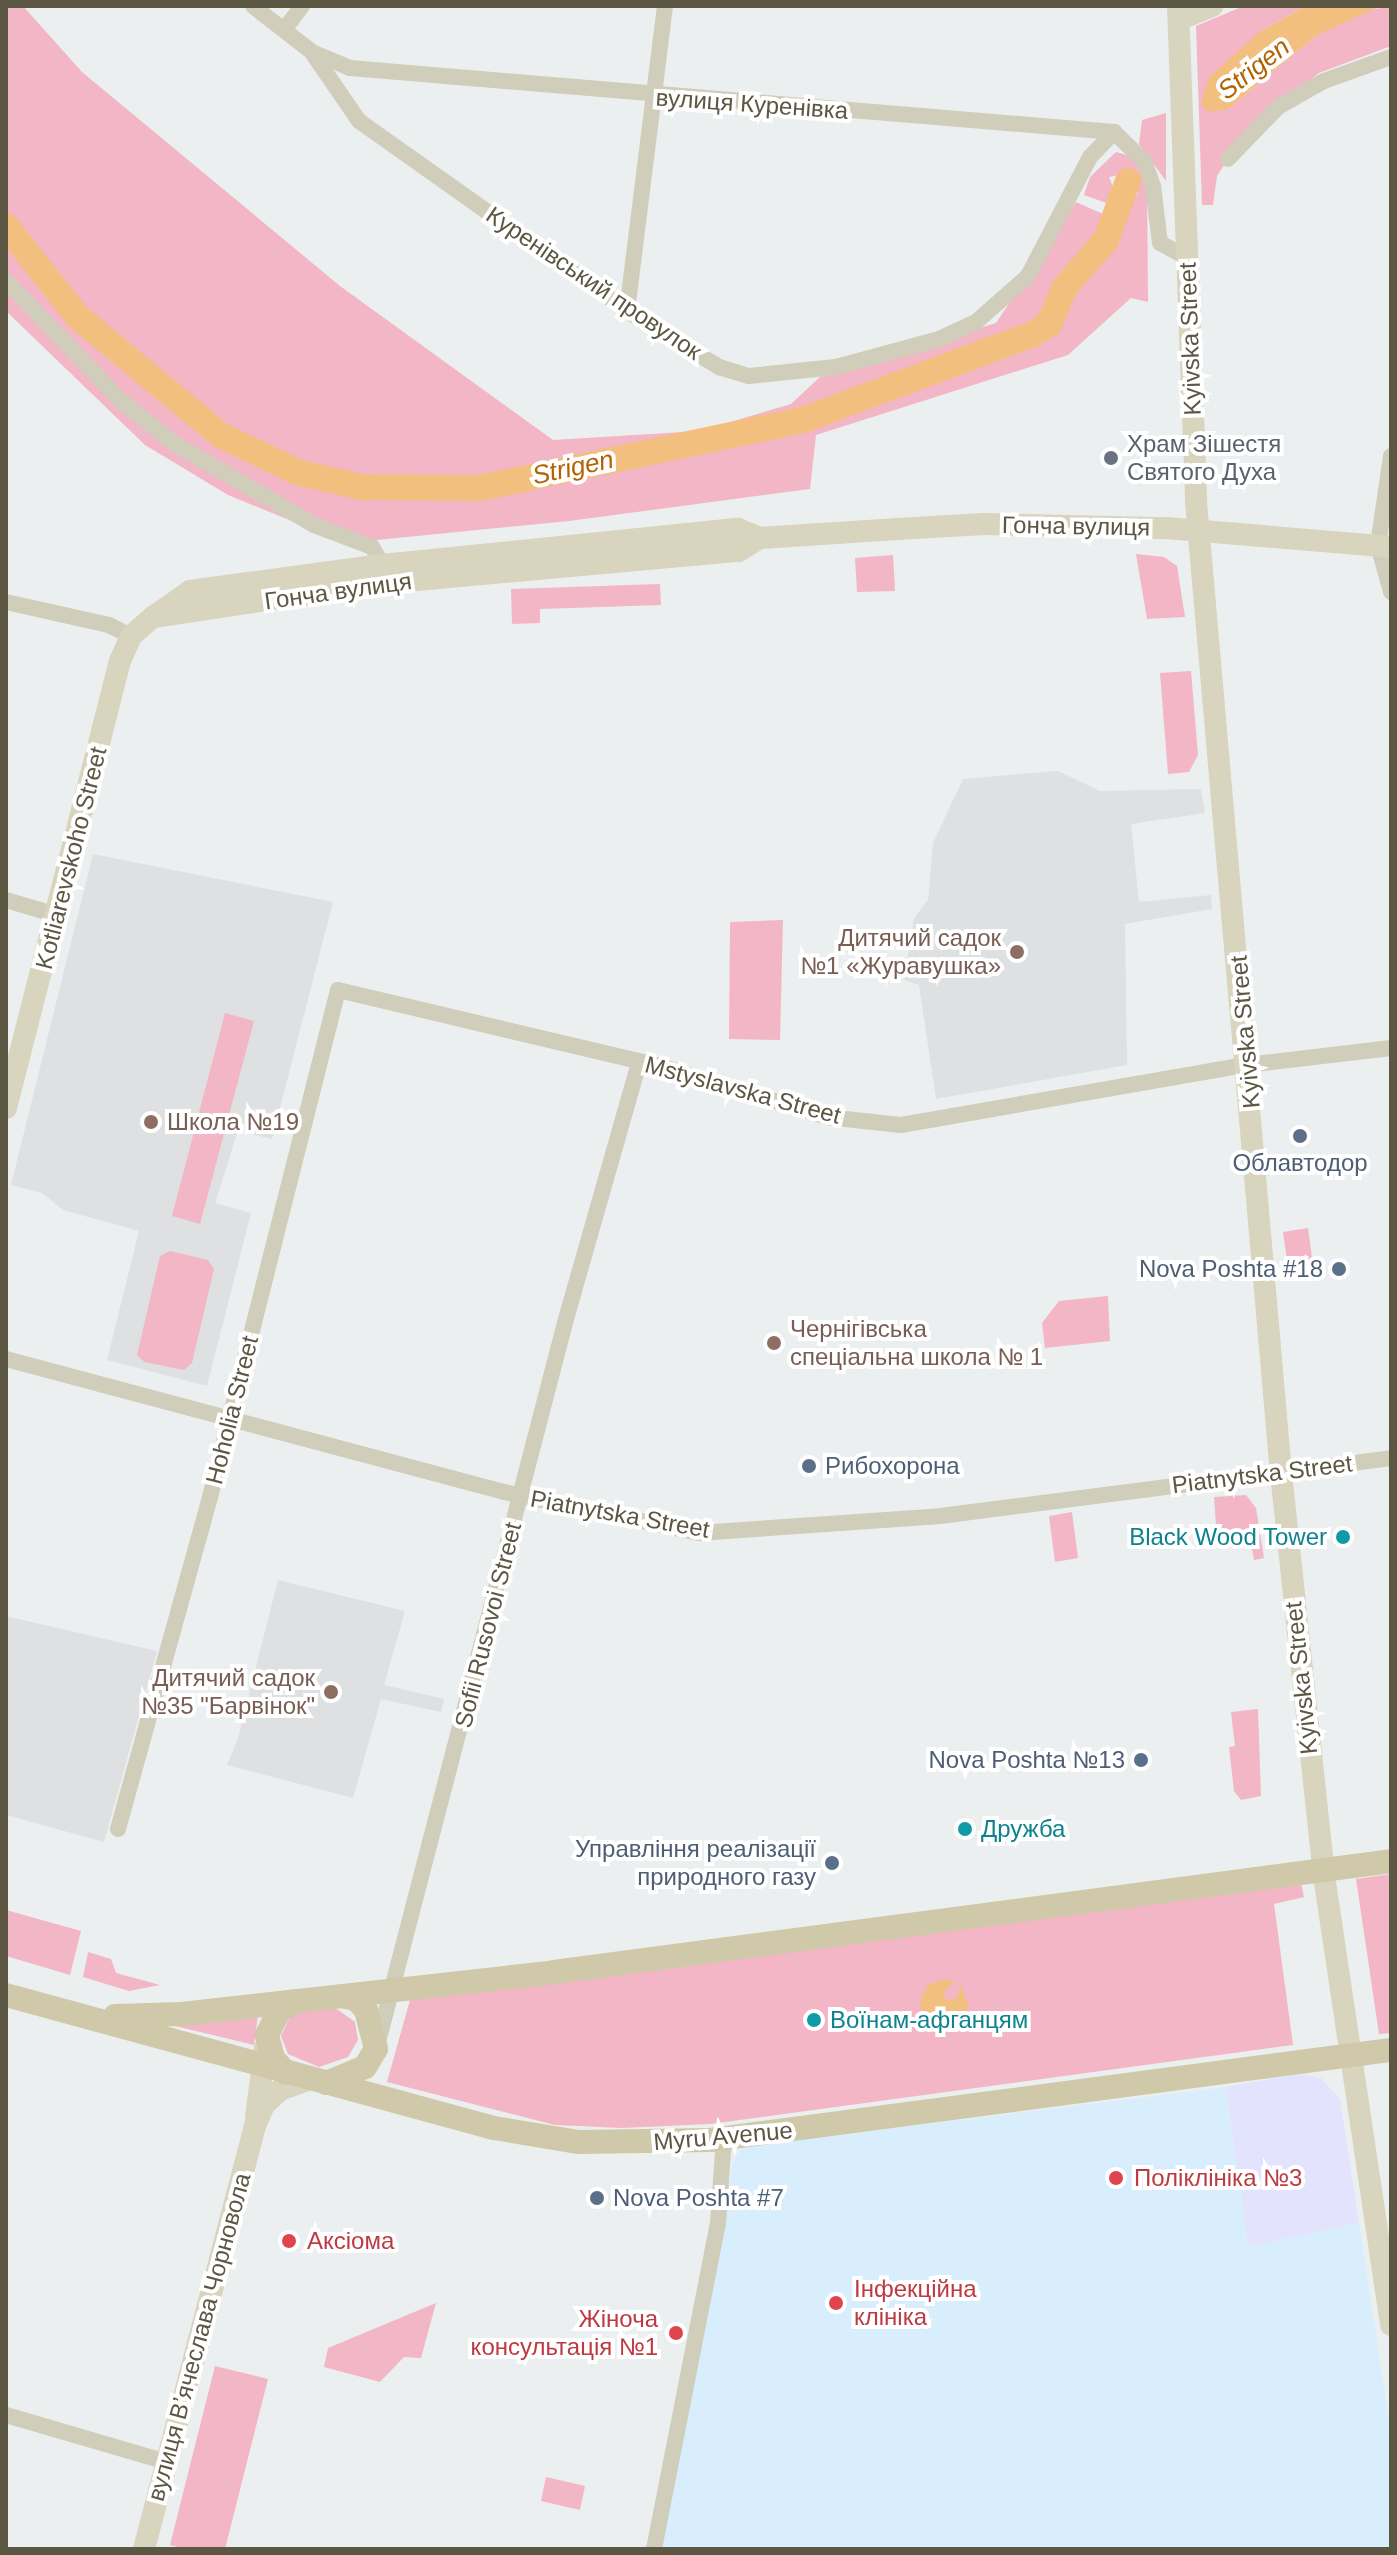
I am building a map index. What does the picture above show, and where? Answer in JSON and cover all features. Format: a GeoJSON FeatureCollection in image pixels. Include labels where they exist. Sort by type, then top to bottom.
{"type":"FeatureCollection","features":[{"type":"Feature","properties":{"kind":"main road"},"geometry":{"type":"LineString","coordinates":[[1179,13],[1213,6]]}},
{"type":"Feature","properties":{"kind":"main road","name":"Kyivska Street"},"geometry":{"type":"LineString","coordinates":[[1179,13],[1184,61],[1186,257],[1199,531],[1281,1473],[1323,1869],[1391,2325]]}},
{"type":"Feature","properties":{"kind":"main road","name":"Гонча вулиця"},"geometry":{"type":"LineString","coordinates":[[153,617],[190,591],[383,565],[738,529],[760,538],[984,524],[1199,531],[1385,546]]}},
{"type":"Feature","properties":{"kind":"main road","name":"Гонча вулиця"},"geometry":{"type":"LineString","coordinates":[[153,617],[373,584],[739,551],[760,538]]}},
{"type":"Feature","properties":{"kind":"main road","name":"Kotliarevskoho Street"},"geometry":{"type":"LineString","coordinates":[[6,1108],[120,661],[131,636],[153,617]]}},
{"type":"Feature","properties":{"kind":"main road","name":"Myru Avenue"},"geometry":{"type":"LineString","coordinates":[[66,2012],[135,2018],[341,1996],[1391,1861]]}},
{"type":"Feature","properties":{"kind":"main road","name":"Myru Avenue"},"geometry":{"type":"LineString","coordinates":[[6,1995],[494,2128],[579,2142],[724,2138],[1391,2050]]}},
{"type":"Feature","properties":{"kind":"main road"},"geometry":{"type":"LineString","coordinates":[[319,2081],[357,2072],[376,2049],[366,2010],[356,1999],[341,1996]]}},
{"type":"Feature","properties":{"kind":"main road"},"geometry":{"type":"LineString","coordinates":[[286,2073],[273,2058],[267,2035],[280,2010],[297,2001]]}},
{"type":"Feature","properties":{"kind":"main road","name":"вулиця Вʼячеслава Чорновола"},"geometry":{"type":"LineString","coordinates":[[255,2126],[267,2035]]}},
{"type":"Feature","properties":{"kind":"main road","name":"вулиця Вʼячеслава Чорновола"},"geometry":{"type":"LineString","coordinates":[[144,2549],[255,2126],[264,2105],[280,2090],[319,2081]]}},
{"type":"Feature","properties":{"kind":"street","name":"вулиця Куренівка"},"geometry":{"type":"LineString","coordinates":[[253,6],[312,52],[350,68],[651,97],[1114,132]]}},
{"type":"Feature","properties":{"kind":"street"},"geometry":{"type":"LineString","coordinates":[[284,30],[302,6]]}},
{"type":"Feature","properties":{"kind":"street"},"geometry":{"type":"LineString","coordinates":[[627,311],[651,97],[665,6]]}},
{"type":"Feature","properties":{"kind":"street","name":"Куренівський провулок"},"geometry":{"type":"LineString","coordinates":[[312,52],[359,121],[627,311],[719,367],[749,376],[836,367],[939,339],[976,322],[1028,276],[1090,157],[1114,132]]}},
{"type":"Feature","properties":{"kind":"street"},"geometry":{"type":"LineString","coordinates":[[1228,159],[1278,107],[1324,81],[1391,57]]}},
{"type":"Feature","properties":{"kind":"street"},"geometry":{"type":"LineString","coordinates":[[1114,132],[1144,161],[1153,186],[1160,243],[1186,257]]}},
{"type":"Feature","properties":{"kind":"street","name":"Гонча вулиця"},"geometry":{"type":"LineString","coordinates":[[6,281],[99,380],[175,444],[314,525],[372,547],[383,565]]}},
{"type":"Feature","properties":{"kind":"street"},"geometry":{"type":"LineString","coordinates":[[1391,456],[1385,546],[1391,592]]}},
{"type":"Feature","properties":{"kind":"street"},"geometry":{"type":"LineString","coordinates":[[6,602],[109,625],[131,636]]}},
{"type":"Feature","properties":{"kind":"street"},"geometry":{"type":"LineString","coordinates":[[6,900],[57,915]]}},
{"type":"Feature","properties":{"kind":"street","name":"Mstyslavska Street"},"geometry":{"type":"LineString","coordinates":[[338,990],[639,1062],[827,1117],[901,1125],[1246,1065],[1391,1048]]}},
{"type":"Feature","properties":{"kind":"street","name":"Hoholia Street"},"geometry":{"type":"LineString","coordinates":[[118,1829],[229,1419],[338,990]]}},
{"type":"Feature","properties":{"kind":"street","name":"Sofii Rusovoi Street"},"geometry":{"type":"LineString","coordinates":[[376,2049],[395,1989],[521,1496],[639,1062]]}},
{"type":"Feature","properties":{"kind":"street","name":"Piatnytska Street"},"geometry":{"type":"LineString","coordinates":[[6,1359],[521,1496],[699,1533],[940,1516],[1391,1458]]}},
{"type":"Feature","properties":{"kind":"street"},"geometry":{"type":"LineString","coordinates":[[655,2544],[718,2223],[724,2138]]}},
{"type":"Feature","properties":{"kind":"street"},"geometry":{"type":"LineString","coordinates":[[6,2415],[167,2462]]}},
{"type":"Feature","properties":{"kind":"shaded area"},"geometry":{"type":"Polygon","coordinates":[[[6,6],[23,6],[82,72],[340,286],[553,440],[700,431],[791,404],[820,377],[996,323],[1076,202],[1121,222],[1115,218],[1122,201],[1133,203],[1138,193],[1123,174],[1109,177],[1116,194],[1109,204],[1084,195],[1090,177],[1116,152],[1137,158],[1147,177],[1148,302],[1131,298],[1068,355],[816,435],[810,489],[569,521],[346,543],[228,495],[145,445],[6,311],[6,6]]]}},
{"type":"Feature","properties":{"kind":"shaded area"},"geometry":{"type":"Polygon","coordinates":[[[1244,6],[1306,6],[1261,31],[1220,107],[1228,109],[1317,35],[1359,12],[1391,6],[1391,46],[1319,73],[1278,107],[1228,159],[1217,176],[1213,205],[1202,205],[1196,26],[1244,6]]]}},
{"type":"Feature","properties":{"kind":"shaded area"},"geometry":{"type":"Polygon","coordinates":[[[1166,113],[1166,181],[1139,144],[1142,120],[1166,113]]]}},
{"type":"Feature","properties":{"kind":"shaded area"},"geometry":{"type":"Polygon","coordinates":[[[1136,554],[1164,557],[1177,566],[1185,617],[1147,619],[1136,554]]]}},
{"type":"Feature","properties":{"kind":"shaded area"},"geometry":{"type":"Polygon","coordinates":[[[893,555],[895,591],[857,592],[855,558],[893,555]]]}},
{"type":"Feature","properties":{"kind":"shaded area"},"geometry":{"type":"Polygon","coordinates":[[[660,584],[661,605],[540,609],[540,623],[512,624],[511,589],[660,584]]]}},
{"type":"Feature","properties":{"kind":"shaded area"},"geometry":{"type":"Polygon","coordinates":[[[1191,671],[1198,755],[1189,772],[1168,774],[1160,673],[1191,671]]]}},
{"type":"Feature","properties":{"kind":"shaded area","name":"Дитячий садок №1 «Журавушка»"},"geometry":{"type":"Polygon","coordinates":[[[1058,771],[1100,791],[1201,789],[1205,813],[1131,824],[1139,902],[1211,895],[1212,909],[1125,924],[1127,1065],[936,1099],[919,985],[904,980],[914,918],[928,900],[933,843],[963,779],[1058,771]]]}},
{"type":"Feature","properties":{"kind":"shaded area","name":"Школа №19"},"geometry":{"type":"Polygon","coordinates":[[[93,854],[333,902],[272,1139],[238,1131],[215,1203],[251,1213],[207,1386],[107,1360],[139,1231],[63,1210],[42,1193],[11,1185],[93,854]]]}},
{"type":"Feature","properties":{"kind":"shaded area"},"geometry":{"type":"Polygon","coordinates":[[[783,920],[780,1040],[729,1039],[730,922],[783,920]]]}},
{"type":"Feature","properties":{"kind":"shaded area"},"geometry":{"type":"Polygon","coordinates":[[[225,1013],[254,1021],[200,1224],[172,1216],[225,1013]]]}},
{"type":"Feature","properties":{"kind":"shaded area"},"geometry":{"type":"Polygon","coordinates":[[[1308,1228],[1313,1265],[1288,1268],[1283,1232],[1308,1228]]]}},
{"type":"Feature","properties":{"kind":"shaded area"},"geometry":{"type":"Polygon","coordinates":[[[170,1251],[208,1260],[214,1269],[192,1363],[184,1370],[144,1362],[137,1355],[160,1256],[170,1251]]]}},
{"type":"Feature","properties":{"kind":"shaded area"},"geometry":{"type":"Polygon","coordinates":[[[1108,1296],[1110,1341],[1045,1348],[1042,1323],[1059,1301],[1108,1296]]]}},
{"type":"Feature","properties":{"kind":"shaded area"},"geometry":{"type":"Polygon","coordinates":[[[1246,1495],[1256,1508],[1264,1558],[1254,1560],[1250,1537],[1217,1539],[1214,1497],[1246,1495]]]}},
{"type":"Feature","properties":{"kind":"shaded area"},"geometry":{"type":"Polygon","coordinates":[[[1072,1512],[1078,1558],[1055,1562],[1049,1516],[1072,1512]]]}},
{"type":"Feature","properties":{"kind":"shaded area","name":"Дитячий садок №35 \"Барвінок\""},"geometry":{"type":"Polygon","coordinates":[[[278,1580],[405,1611],[384,1685],[444,1699],[441,1712],[381,1699],[353,1798],[227,1765],[238,1738],[278,1580]]]}},
{"type":"Feature","properties":{"kind":"shaded area"},"geometry":{"type":"Polygon","coordinates":[[[6,1616],[157,1651],[104,1842],[6,1815],[6,1616]]]}},
{"type":"Feature","properties":{"kind":"shaded area"},"geometry":{"type":"Polygon","coordinates":[[[1258,1709],[1261,1796],[1241,1800],[1234,1791],[1229,1747],[1235,1746],[1231,1712],[1258,1709]]]}},
{"type":"Feature","properties":{"kind":"shaded area"},"geometry":{"type":"Polygon","coordinates":[[[1391,1874],[1391,2033],[1379,2034],[1356,1879],[1391,1874]]]}},
{"type":"Feature","properties":{"kind":"shaded area"},"geometry":{"type":"Polygon","coordinates":[[[1301,1883],[1304,1897],[1274,1904],[1293,2045],[710,2124],[622,2128],[555,2125],[387,2082],[410,2000],[1301,1883]]]}},
{"type":"Feature","properties":{"kind":"shaded area"},"geometry":{"type":"Polygon","coordinates":[[[6,1910],[81,1931],[70,1975],[6,1956],[6,1910]]]}},
{"type":"Feature","properties":{"kind":"shaded area"},"geometry":{"type":"Polygon","coordinates":[[[88,1952],[111,1959],[116,1973],[160,1985],[129,1991],[83,1977],[88,1952]]]}},
{"type":"Feature","properties":{"kind":"shaded area"},"geometry":{"type":"Polygon","coordinates":[[[334,2007],[355,2022],[358,2040],[348,2057],[319,2067],[288,2054],[281,2036],[290,2017],[302,2010],[334,2007]]]}},
{"type":"Feature","properties":{"kind":"shaded area"},"geometry":{"type":"Polygon","coordinates":[[[258,2015],[254,2045],[167,2024],[258,2015]]]}},
{"type":"Feature","properties":{"kind":"shaded area"},"geometry":{"type":"Polygon","coordinates":[[[1298,2074],[1321,2078],[1340,2099],[1359,2223],[1248,2247],[1226,2087],[1298,2074]]]}},
{"type":"Feature","properties":{"kind":"shaded area"},"geometry":{"type":"Polygon","coordinates":[[[1226,2087],[1248,2247],[1359,2223],[1391,2432],[1391,2549],[659,2549],[733,2161],[743,2147],[1226,2087]]]}},
{"type":"Feature","properties":{"kind":"shaded area"},"geometry":{"type":"Polygon","coordinates":[[[436,2303],[421,2358],[404,2357],[380,2382],[324,2367],[328,2348],[436,2303]]]}},
{"type":"Feature","properties":{"kind":"shaded area"},"geometry":{"type":"Polygon","coordinates":[[[215,2366],[268,2379],[225,2549],[186,2549],[170,2545],[215,2366]]]}},
{"type":"Feature","properties":{"kind":"shaded area"},"geometry":{"type":"Polygon","coordinates":[[[546,2477],[585,2486],[580,2510],[541,2501],[546,2477]]]}},
{"type":"Feature","properties":{"kind":"water"},"geometry":{"type":"Polygon","coordinates":[[[1306,6],[1381,6],[1317,35],[1228,109],[1209,112],[1201,104],[1209,77],[1261,31],[1306,6]]]}},
{"type":"Feature","properties":{"kind":"water"},"geometry":{"type":"Polygon","coordinates":[[[944,1979],[956,1982],[945,1990],[945,2000],[958,1998],[960,1984],[969,2006],[957,2025],[942,2028],[923,2016],[920,2000],[928,1985],[944,1979]]]}},
{"type":"Feature","properties":{"kind":"waterway","name":"Strigen"},"geometry":{"type":"LineString","coordinates":[[6,226],[78,317],[222,436],[300,473],[361,487],[480,488],[803,420],[1033,334],[1049,324],[1065,287],[1106,240],[1128,181]]}},
{"type":"Feature","properties":{"kind":"place","name":"Храм Зішестя Святого Духа"},"geometry":{"type":"Point","coordinates":[1111,458]}},
{"type":"Feature","properties":{"kind":"place","name":"Дитячий садок №1 «Журавушка»"},"geometry":{"type":"Point","coordinates":[1017,952]}},
{"type":"Feature","properties":{"kind":"place","name":"Школа №19"},"geometry":{"type":"Point","coordinates":[151,1122]}},
{"type":"Feature","properties":{"kind":"place","name":"Облавтодор"},"geometry":{"type":"Point","coordinates":[1300,1136]}},
{"type":"Feature","properties":{"kind":"place","name":"Nova Poshta #18"},"geometry":{"type":"Point","coordinates":[1339,1269]}},
{"type":"Feature","properties":{"kind":"place","name":"Чернігівська спеціальна школа № 1"},"geometry":{"type":"Point","coordinates":[774,1343]}},
{"type":"Feature","properties":{"kind":"place","name":"Рибохорона"},"geometry":{"type":"Point","coordinates":[809,1466]}},
{"type":"Feature","properties":{"kind":"place","name":"Black Wood Tower"},"geometry":{"type":"Point","coordinates":[1343,1537]}},
{"type":"Feature","properties":{"kind":"place","name":"Дитячий садок №35 \"Барвінок\""},"geometry":{"type":"Point","coordinates":[331,1692]}},
{"type":"Feature","properties":{"kind":"place","name":"Nova Poshta №13"},"geometry":{"type":"Point","coordinates":[1141,1760]}},
{"type":"Feature","properties":{"kind":"place","name":"Дружба"},"geometry":{"type":"Point","coordinates":[965,1829]}},
{"type":"Feature","properties":{"kind":"place","name":"Управління реалізації природного газу"},"geometry":{"type":"Point","coordinates":[832,1863]}},
{"type":"Feature","properties":{"kind":"place","name":"Воїнам-афганцям"},"geometry":{"type":"Point","coordinates":[814,2020]}},
{"type":"Feature","properties":{"kind":"place","name":"Поліклініка №3"},"geometry":{"type":"Point","coordinates":[1116,2178]}},
{"type":"Feature","properties":{"kind":"place","name":"Nova Poshta #7"},"geometry":{"type":"Point","coordinates":[597,2198]}},
{"type":"Feature","properties":{"kind":"place","name":"Аксіома"},"geometry":{"type":"Point","coordinates":[289,2241]}},
{"type":"Feature","properties":{"kind":"place","name":"Інфекційна клініка"},"geometry":{"type":"Point","coordinates":[836,2303]}},
{"type":"Feature","properties":{"kind":"place","name":"Жіноча консультація №1"},"geometry":{"type":"Point","coordinates":[676,2333]}}]}
